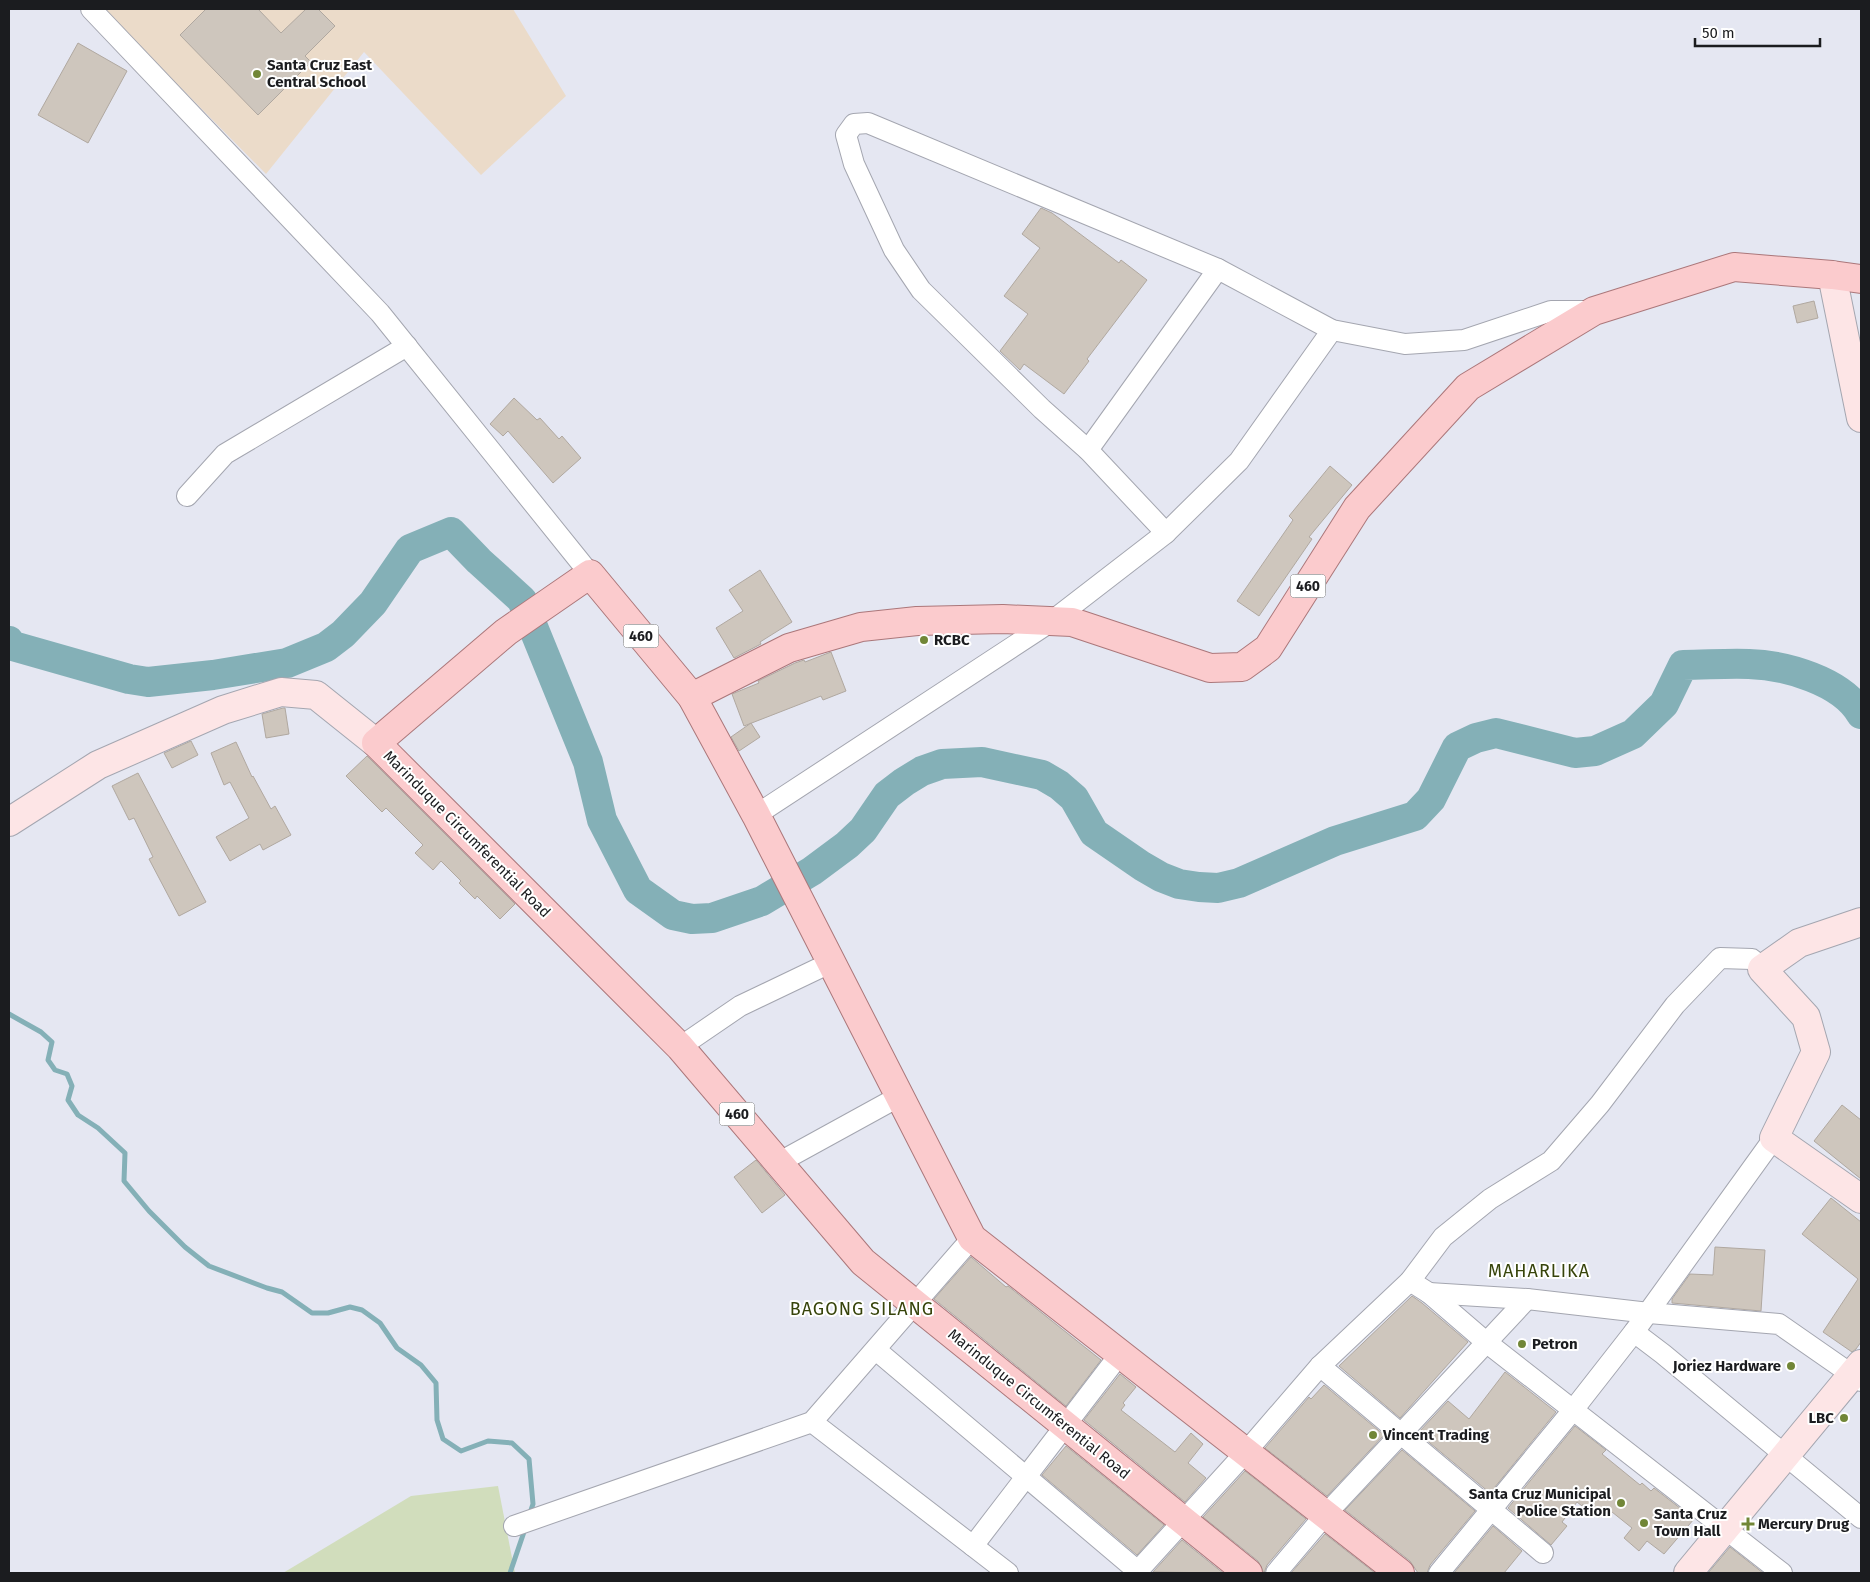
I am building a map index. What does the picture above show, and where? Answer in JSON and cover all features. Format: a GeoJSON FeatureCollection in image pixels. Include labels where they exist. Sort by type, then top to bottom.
{"type":"FeatureCollection","features":[{"type":"Feature","properties":{"kind":"main road","name":"460"},"geometry":{"type":"LineString","coordinates":[[590,574],[692,697],[789,648],[861,627],[917,622],[1004,619],[1072,622],[1210,668],[1242,668],[1268,648],[1357,508],[1468,387],[1594,311],[1734,267],[1861,279]]}},
{"type":"Feature","properties":{"kind":"main road","name":"Marinduque Circumferential Road"},"geometry":{"type":"LineString","coordinates":[[590,574],[506,632],[376,743],[680,1047],[862,1262],[1248,1573]]}},
{"type":"Feature","properties":{"kind":"main road"},"geometry":{"type":"LineString","coordinates":[[692,697],[756,815],[972,1238],[1400,1573]]}},
{"type":"Feature","properties":{"kind":"street"},"geometry":{"type":"LineString","coordinates":[[92,9],[380,313],[590,574]]}},
{"type":"Feature","properties":{"kind":"street"},"geometry":{"type":"LineString","coordinates":[[1166,533],[1088,450],[1042,409],[921,290],[894,250],[854,164],[846,135],[854,124],[868,122],[1218,269],[1332,330],[1405,344],[1464,340],[1551,311],[1594,311]]}},
{"type":"Feature","properties":{"kind":"street"},"geometry":{"type":"LineString","coordinates":[[1088,450],[1218,269]]}},
{"type":"Feature","properties":{"kind":"street"},"geometry":{"type":"LineString","coordinates":[[1832,275],[1861,418]]}},
{"type":"Feature","properties":{"kind":"street"},"geometry":{"type":"LineString","coordinates":[[756,815],[1052,621],[1166,533],[1239,461],[1332,330]]}},
{"type":"Feature","properties":{"kind":"street"},"geometry":{"type":"LineString","coordinates":[[187,496],[225,454],[407,346]]}},
{"type":"Feature","properties":{"kind":"street"},"geometry":{"type":"LineString","coordinates":[[9,822],[98,765],[223,710],[281,692],[316,695],[376,743]]}},
{"type":"Feature","properties":{"kind":"street"},"geometry":{"type":"LineString","coordinates":[[1762,969],[1799,943],[1858,923]]}},
{"type":"Feature","properties":{"kind":"street"},"geometry":{"type":"LineString","coordinates":[[876,1350],[1138,1573],[1320,1366],[1410,1280],[1443,1238],[1490,1199],[1551,1160],[1600,1104],[1675,1005],[1720,958],[1752,959],[1806,1018],[1816,1052],[1774,1138],[1649,1313],[1573,1410],[1490,1508],[1439,1573]]}},
{"type":"Feature","properties":{"kind":"street"},"geometry":{"type":"LineString","coordinates":[[680,1047],[740,1006],[832,962]]}},
{"type":"Feature","properties":{"kind":"street"},"geometry":{"type":"LineString","coordinates":[[778,1163],[900,1096]]}},
{"type":"Feature","properties":{"kind":"street"},"geometry":{"type":"LineString","coordinates":[[1774,1138],[1861,1199]]}},
{"type":"Feature","properties":{"kind":"street"},"geometry":{"type":"LineString","coordinates":[[514,1526],[812,1422],[972,1238]]}},
{"type":"Feature","properties":{"kind":"street"},"geometry":{"type":"LineString","coordinates":[[1410,1280],[1429,1293],[1486,1342],[1782,1573]]}},
{"type":"Feature","properties":{"kind":"street"},"geometry":{"type":"LineString","coordinates":[[1429,1293],[1527,1299],[1649,1313],[1779,1324],[1859,1373],[1786,1455],[1688,1573]]}},
{"type":"Feature","properties":{"kind":"street"},"geometry":{"type":"LineString","coordinates":[[1276,1573],[1325,1515],[1527,1299]]}},
{"type":"Feature","properties":{"kind":"street"},"geometry":{"type":"LineString","coordinates":[[1634,1332],[1861,1518]]}},
{"type":"Feature","properties":{"kind":"street"},"geometry":{"type":"LineString","coordinates":[[973,1546],[1120,1354]]}},
{"type":"Feature","properties":{"kind":"street"},"geometry":{"type":"LineString","coordinates":[[1320,1366],[1543,1553]]}},
{"type":"Feature","properties":{"kind":"street"},"geometry":{"type":"LineString","coordinates":[[812,1422],[1008,1573]]}},
{"type":"Feature","properties":{"kind":"shaded area","name":"Santa Cruz East Central School"},"geometry":{"type":"Polygon","coordinates":[[[103,9],[513,9],[566,96],[481,175],[364,52],[266,174],[103,9]]]}},
{"type":"Feature","properties":{"kind":"green space"},"geometry":{"type":"Polygon","coordinates":[[[498,1486],[515,1573],[283,1573],[411,1496],[498,1486]]]}},
{"type":"Feature","properties":{"kind":"building"},"geometry":{"type":"Polygon","coordinates":[[[206,9],[258,9],[281,33],[306,9],[318,9],[335,26],[305,56],[311,62],[258,115],[180,35],[206,9]]]}},
{"type":"Feature","properties":{"kind":"building"},"geometry":{"type":"Polygon","coordinates":[[[78,43],[127,71],[88,143],[38,115],[78,43]]]}},
{"type":"Feature","properties":{"kind":"building"},"geometry":{"type":"Polygon","coordinates":[[[1041,208],[1052,213],[1119,263],[1121,260],[1147,280],[1087,359],[1089,361],[1064,394],[1024,364],[1020,370],[1000,351],[1028,314],[1004,296],[1040,248],[1022,234],[1041,208]]]}},
{"type":"Feature","properties":{"kind":"building"},"geometry":{"type":"Polygon","coordinates":[[[1814,301],[1818,318],[1797,323],[1793,306],[1814,301]]]}},
{"type":"Feature","properties":{"kind":"building"},"geometry":{"type":"Polygon","coordinates":[[[514,398],[537,420],[540,418],[559,439],[562,436],[581,458],[553,483],[508,431],[503,436],[490,424],[514,398]]]}},
{"type":"Feature","properties":{"kind":"building"},"geometry":{"type":"Polygon","coordinates":[[[1330,466],[1352,485],[1309,537],[1312,539],[1259,616],[1237,601],[1293,520],[1289,516],[1330,466]]]}},
{"type":"Feature","properties":{"kind":"building"},"geometry":{"type":"Polygon","coordinates":[[[760,570],[792,622],[760,642],[761,644],[734,658],[716,628],[743,611],[729,590],[760,570]]]}},
{"type":"Feature","properties":{"kind":"building"},"geometry":{"type":"Polygon","coordinates":[[[831,652],[846,691],[823,700],[821,696],[744,726],[732,694],[759,683],[758,681],[795,663],[804,660],[805,662],[831,652]]]}},
{"type":"Feature","properties":{"kind":"building"},"geometry":{"type":"Polygon","coordinates":[[[285,708],[289,734],[266,738],[262,714],[285,708]]]}},
{"type":"Feature","properties":{"kind":"building"},"geometry":{"type":"Polygon","coordinates":[[[751,723],[760,737],[739,751],[731,737],[751,723]]]}},
{"type":"Feature","properties":{"kind":"building"},"geometry":{"type":"Polygon","coordinates":[[[191,741],[198,755],[172,768],[164,753],[191,741]]]}},
{"type":"Feature","properties":{"kind":"building"},"geometry":{"type":"Polygon","coordinates":[[[236,742],[252,777],[271,809],[275,806],[291,835],[263,850],[260,844],[230,861],[216,837],[249,818],[230,782],[224,785],[211,753],[236,742]]]}},
{"type":"Feature","properties":{"kind":"building"},"geometry":{"type":"Polygon","coordinates":[[[367,756],[515,904],[500,919],[477,896],[475,899],[459,883],[461,881],[441,861],[433,870],[415,853],[423,845],[386,808],[382,812],[346,776],[367,756]]]}},
{"type":"Feature","properties":{"kind":"building"},"geometry":{"type":"Polygon","coordinates":[[[138,773],[206,902],[179,916],[149,859],[153,857],[134,818],[129,820],[112,786],[138,773]]]}},
{"type":"Feature","properties":{"kind":"building"},"geometry":{"type":"Polygon","coordinates":[[[1842,1105],[1861,1120],[1861,1179],[1814,1141],[1842,1105]]]}},
{"type":"Feature","properties":{"kind":"building"},"geometry":{"type":"Polygon","coordinates":[[[756,1160],[785,1195],[762,1213],[734,1177],[756,1160]]]}},
{"type":"Feature","properties":{"kind":"building"},"geometry":{"type":"Polygon","coordinates":[[[1831,1198],[1861,1222],[1861,1342],[1852,1352],[1823,1332],[1858,1279],[1802,1234],[1831,1198]]]}},
{"type":"Feature","properties":{"kind":"building"},"geometry":{"type":"Polygon","coordinates":[[[1715,1247],[1765,1250],[1761,1311],[1672,1303],[1672,1299],[1690,1274],[1713,1275],[1715,1247]]]}},
{"type":"Feature","properties":{"kind":"building"},"geometry":{"type":"Polygon","coordinates":[[[971,1257],[1006,1287],[1008,1286],[1101,1360],[1066,1406],[934,1299],[971,1257]]]}},
{"type":"Feature","properties":{"kind":"building"},"geometry":{"type":"Polygon","coordinates":[[[1412,1296],[1468,1342],[1400,1418],[1339,1366],[1412,1296]]]}},
{"type":"Feature","properties":{"kind":"building"},"geometry":{"type":"Polygon","coordinates":[[[1505,1372],[1556,1412],[1490,1493],[1418,1433],[1448,1401],[1469,1419],[1505,1372]]]}},
{"type":"Feature","properties":{"kind":"building"},"geometry":{"type":"Polygon","coordinates":[[[1120,1374],[1136,1387],[1123,1403],[1125,1405],[1121,1410],[1175,1452],[1191,1433],[1203,1444],[1188,1463],[1206,1478],[1185,1502],[1084,1420],[1120,1374]]]}},
{"type":"Feature","properties":{"kind":"building"},"geometry":{"type":"Polygon","coordinates":[[[1324,1385],[1384,1435],[1327,1496],[1265,1448],[1309,1397],[1311,1399],[1324,1385]]]}},
{"type":"Feature","properties":{"kind":"building"},"geometry":{"type":"Polygon","coordinates":[[[1575,1426],[1606,1450],[1602,1454],[1640,1485],[1642,1483],[1651,1491],[1654,1488],[1694,1519],[1664,1554],[1647,1541],[1639,1551],[1624,1538],[1632,1528],[1607,1508],[1599,1518],[1583,1504],[1582,1506],[1577,1502],[1562,1522],[1567,1526],[1551,1545],[1508,1508],[1575,1426]]]}},
{"type":"Feature","properties":{"kind":"building"},"geometry":{"type":"Polygon","coordinates":[[[1066,1446],[1164,1525],[1137,1555],[1042,1475],[1066,1446]]]}},
{"type":"Feature","properties":{"kind":"building"},"geometry":{"type":"Polygon","coordinates":[[[1402,1450],[1475,1511],[1430,1565],[1427,1573],[1418,1573],[1410,1561],[1345,1510],[1402,1450]]]}},
{"type":"Feature","properties":{"kind":"building"},"geometry":{"type":"Polygon","coordinates":[[[1245,1471],[1306,1519],[1267,1565],[1264,1573],[1258,1561],[1203,1517],[1245,1471]]]}},
{"type":"Feature","properties":{"kind":"building"},"geometry":{"type":"Polygon","coordinates":[[[1493,1526],[1522,1551],[1504,1573],[1454,1573],[1493,1526]]]}},
{"type":"Feature","properties":{"kind":"building"},"geometry":{"type":"Polygon","coordinates":[[[1325,1534],[1375,1573],[1291,1573],[1325,1534]]]}},
{"type":"Feature","properties":{"kind":"building"},"geometry":{"type":"Polygon","coordinates":[[[1182,1540],[1223,1573],[1153,1572],[1182,1540]]]}},
{"type":"Feature","properties":{"kind":"building"},"geometry":{"type":"Polygon","coordinates":[[[1730,1547],[1763,1573],[1708,1573],[1730,1547]]]}},
{"type":"Feature","properties":{"kind":"waterway"},"geometry":{"type":"LineString","coordinates":[[9,641],[13,646],[129,679],[148,682],[213,675],[287,663],[326,647],[343,634],[373,603],[410,549],[451,532],[479,561],[522,600],[588,762],[602,820],[638,890],[673,915],[692,919],[712,918],[762,901],[812,871],[847,845],[863,830],[887,795],[922,771],[942,764],[982,762],[1042,775],[1059,785],[1074,798],[1094,833],[1142,866],[1161,877],[1179,884],[1218,888],[1239,883],[1335,841],[1415,816],[1431,799],[1457,747],[1476,738],[1496,733],[1575,753],[1595,751],[1633,734],[1664,704],[1683,665],[1749,664],[1795,672],[1811,677],[1841,692],[1861,714]]}},
{"type":"Feature","properties":{"kind":"waterway"},"geometry":{"type":"LineString","coordinates":[[9,1014],[41,1032],[52,1042],[48,1060],[55,1070],[67,1074],[72,1086],[68,1100],[78,1115],[98,1128],[125,1153],[124,1181],[149,1211],[185,1247],[209,1266],[282,1292],[312,1313],[328,1313],[350,1307],[362,1310],[380,1323],[397,1348],[421,1365],[436,1383],[437,1420],[443,1439],[461,1451],[488,1441],[512,1443],[529,1459],[533,1504],[529,1516]]}},
{"type":"Feature","properties":{"kind":"waterway"},"geometry":{"type":"LineString","coordinates":[[510,1573],[525,1529]]}},
{"type":"Feature","properties":{"kind":"place","name":"Santa Cruz East Central School"},"geometry":{"type":"Point","coordinates":[257,74]}},
{"type":"Feature","properties":{"kind":"place","name":"RCBC"},"geometry":{"type":"Point","coordinates":[924,640]}},
{"type":"Feature","properties":{"kind":"place","name":"Petron"},"geometry":{"type":"Point","coordinates":[1522,1344]}},
{"type":"Feature","properties":{"kind":"place","name":"Joriez Hardware"},"geometry":{"type":"Point","coordinates":[1791,1366]}},
{"type":"Feature","properties":{"kind":"place","name":"LBC"},"geometry":{"type":"Point","coordinates":[1844,1418]}},
{"type":"Feature","properties":{"kind":"place","name":"Vincent Trading"},"geometry":{"type":"Point","coordinates":[1373,1435]}},
{"type":"Feature","properties":{"kind":"place","name":"Santa Cruz Municipal Police Station"},"geometry":{"type":"Point","coordinates":[1621,1503]}},
{"type":"Feature","properties":{"kind":"place","name":"Santa Cruz Town Hall"},"geometry":{"type":"Point","coordinates":[1644,1523]}},
{"type":"Feature","properties":{"kind":"place","name":"Mercury Drug"},"geometry":{"type":"Point","coordinates":[1748,1524]}},
{"type":"Feature","properties":{"kind":"district","name":"MAHARLIKA"},"geometry":{"type":"Point","coordinates":[1539,1271]}},
{"type":"Feature","properties":{"kind":"district","name":"BAGONG SILANG"},"geometry":{"type":"Point","coordinates":[862,1309]}}]}
